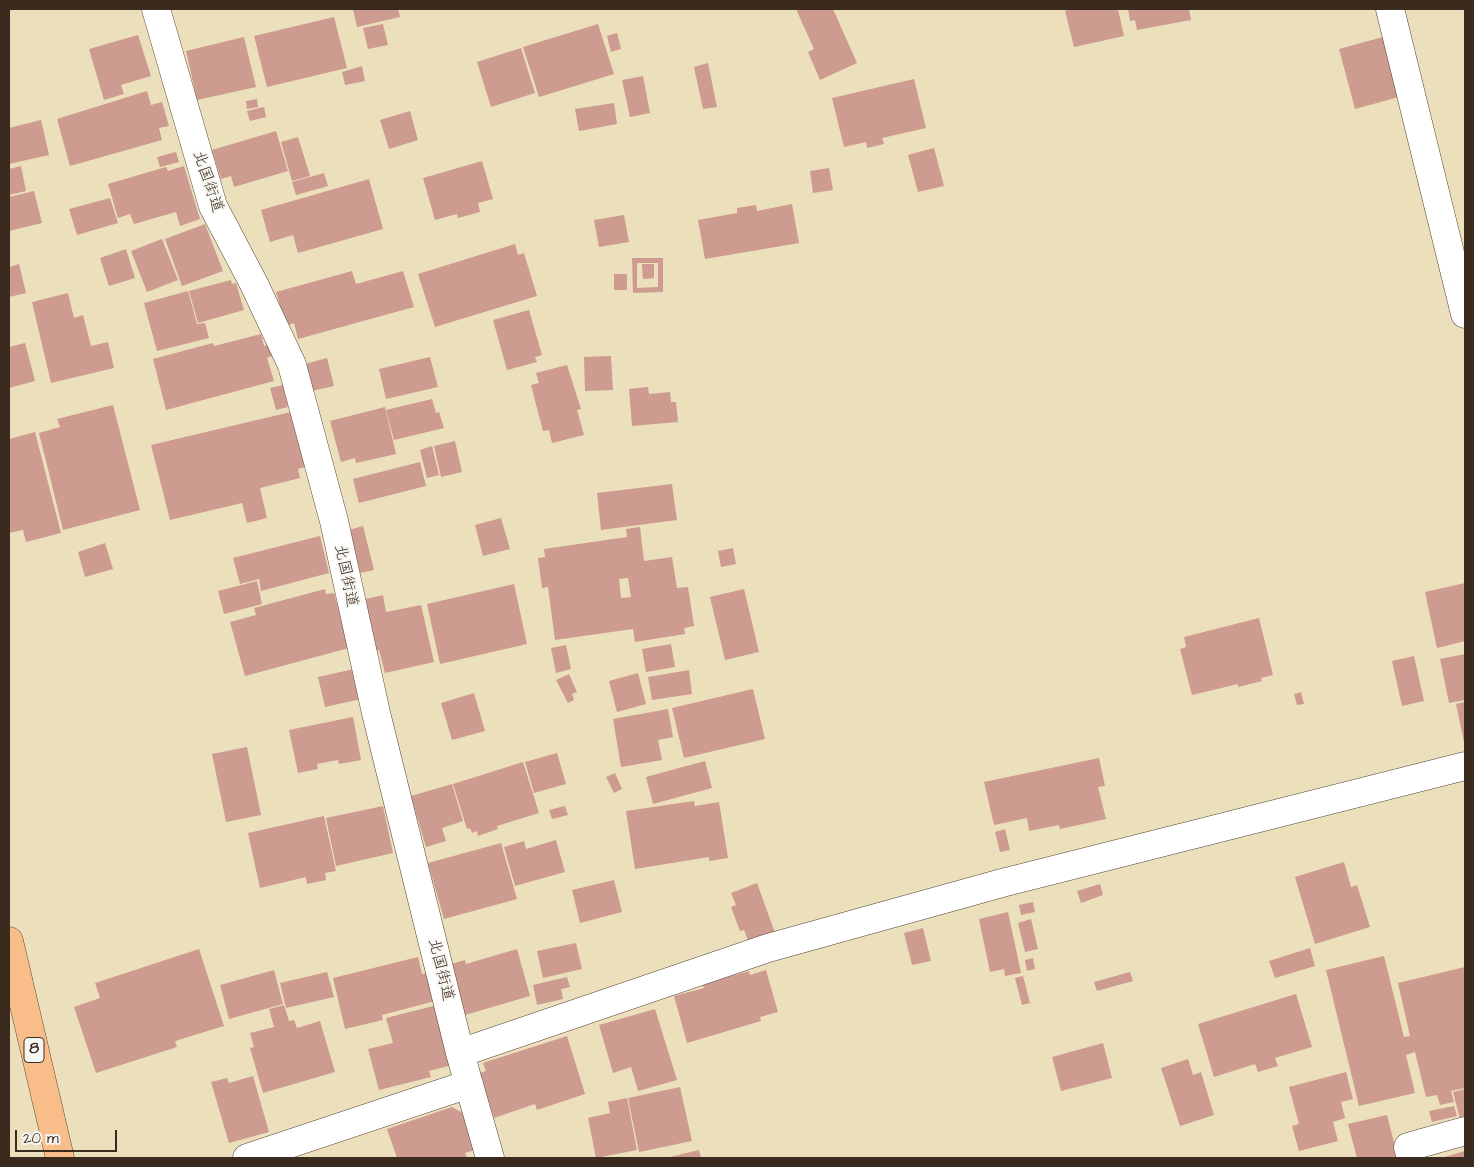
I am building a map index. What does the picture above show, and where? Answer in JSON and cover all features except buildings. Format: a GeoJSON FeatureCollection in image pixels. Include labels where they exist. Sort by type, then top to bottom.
{"type":"FeatureCollection","features":[{"type":"Feature","properties":{"kind":"highway","name":"8"},"geometry":{"type":"LineString","coordinates":[[9,941],[60,1158]]}},
{"type":"Feature","properties":{"kind":"street","name":"北国街道"},"geometry":{"type":"LineString","coordinates":[[156,9],[213,206],[254,284],[292,365],[334,521],[378,722],[460,1054],[490,1158]]}},
{"type":"Feature","properties":{"kind":"street"},"geometry":{"type":"LineString","coordinates":[[1390,9],[1465,314]]}},
{"type":"Feature","properties":{"kind":"street"},"geometry":{"type":"LineString","coordinates":[[460,1054],[768,948],[1002,883],[1465,766]]}},
{"type":"Feature","properties":{"kind":"street"},"geometry":{"type":"LineString","coordinates":[[247,1158],[469,1084]]}},
{"type":"Feature","properties":{"kind":"street"},"geometry":{"type":"LineString","coordinates":[[1411,1158],[1408,1147],[1465,1131]]}}]}
